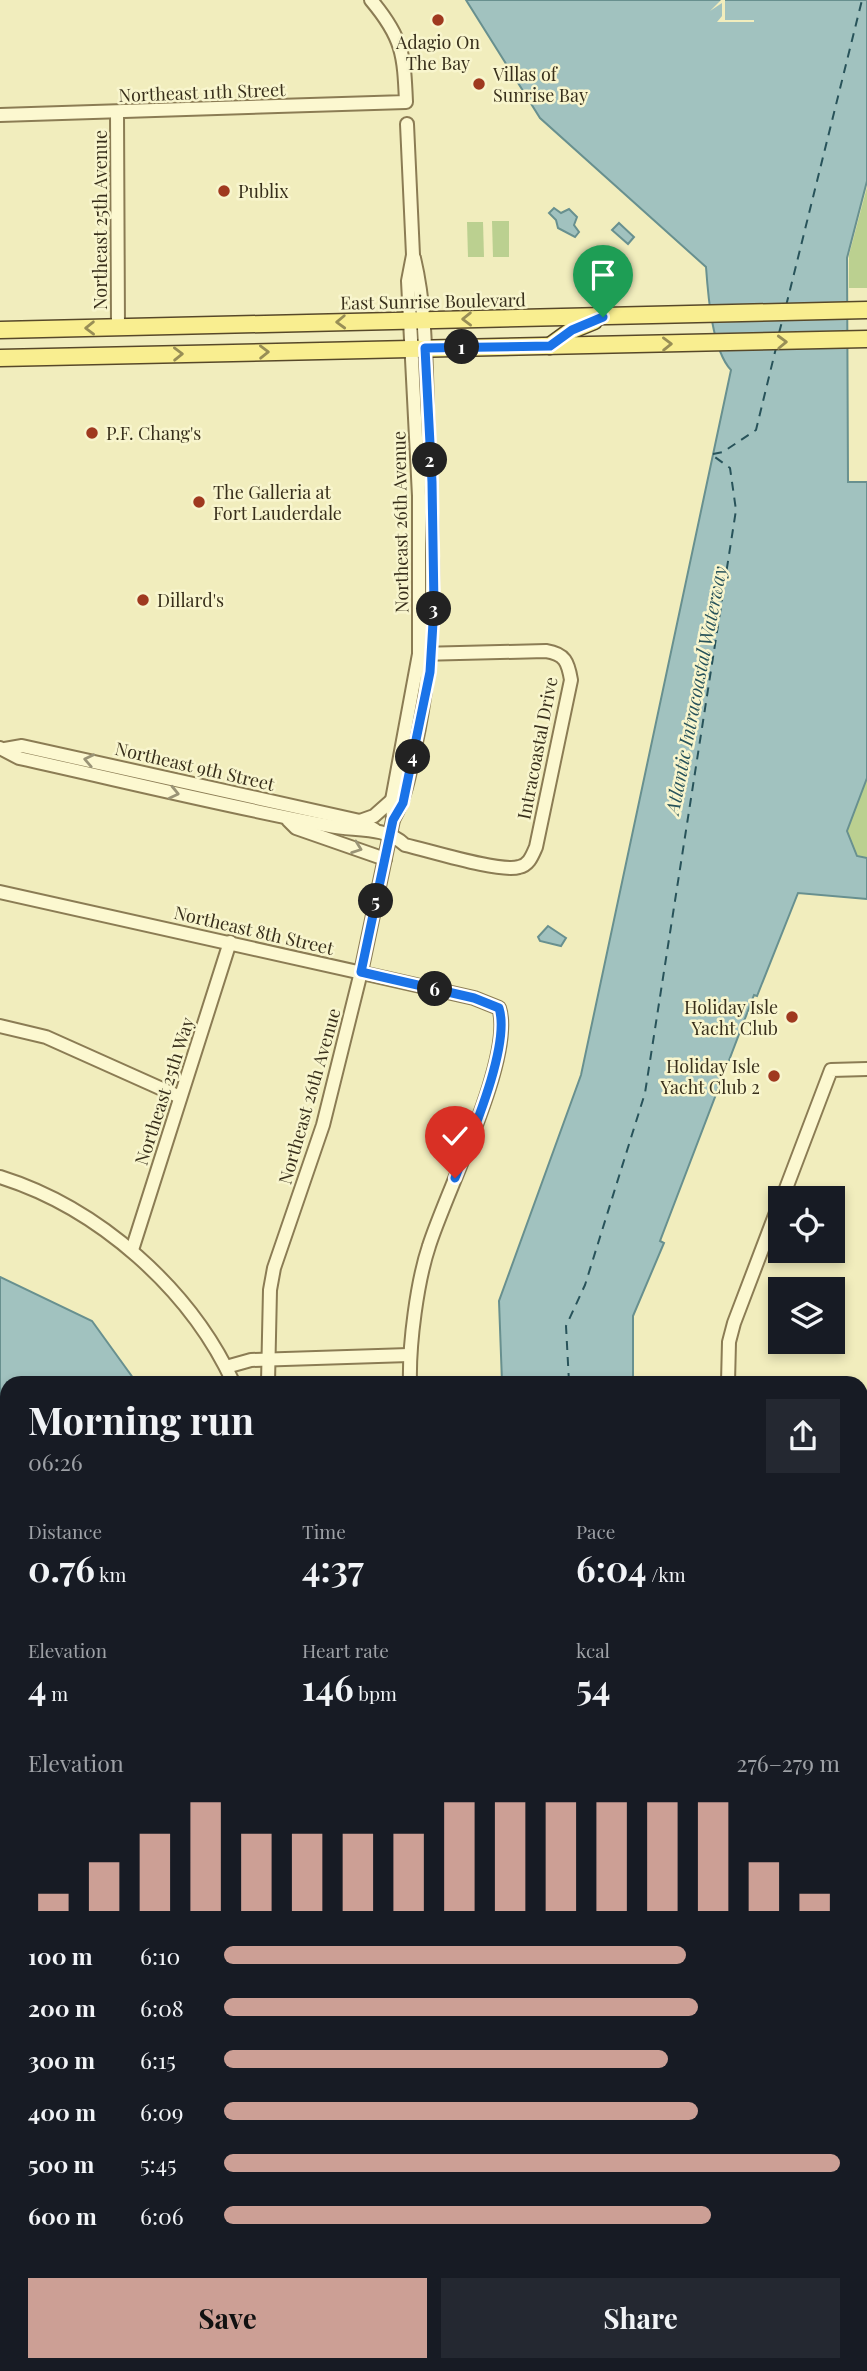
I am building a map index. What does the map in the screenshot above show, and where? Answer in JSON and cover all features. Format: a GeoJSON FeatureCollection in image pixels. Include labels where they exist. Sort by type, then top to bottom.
{"type":"FeatureCollection","features":[{"type":"Feature","properties":{"kind":"main road","name":"East Sunrise Boulevard"},"geometry":{"type":"LineString","coordinates":[[0,330],[867,310]]}},
{"type":"Feature","properties":{"kind":"main road"},"geometry":{"type":"LineString","coordinates":[[550,346],[572,330],[603,317]]}},
{"type":"Feature","properties":{"kind":"main road"},"geometry":{"type":"LineString","coordinates":[[86,356],[108,344],[118,328]]}},
{"type":"Feature","properties":{"kind":"main road"},"geometry":{"type":"LineString","coordinates":[[0,358],[867,339]]}},
{"type":"Feature","properties":{"kind":"street","name":"Northeast 11th Street"},"geometry":{"type":"LineString","coordinates":[[0,115],[406,102],[404,54],[383,15],[371,0]]}},
{"type":"Feature","properties":{"kind":"street","name":"Northeast 25th Avenue"},"geometry":{"type":"LineString","coordinates":[[117,112],[118,328]]}},
{"type":"Feature","properties":{"kind":"street","name":"Northeast 26th Avenue"},"geometry":{"type":"LineString","coordinates":[[393,820],[403,803],[425,654],[415,368],[418,348],[417,320],[408,281],[413,254],[407,124]]}},
{"type":"Feature","properties":{"kind":"street","name":"Intracoastal Drive"},"geometry":{"type":"LineString","coordinates":[[425,654],[546,652],[563,656],[568,662],[570,680],[566,703],[536,847],[526,864]]}},
{"type":"Feature","properties":{"kind":"street","name":"Northeast 26th Avenue"},"geometry":{"type":"LineString","coordinates":[[268,1376],[270,1290],[274,1268],[323,1125],[361,972],[393,820],[392,800],[425,654]]}},
{"type":"Feature","properties":{"kind":"street","name":"Northeast 9th Street"},"geometry":{"type":"LineString","coordinates":[[3,748],[22,746],[360,821],[374,830]]}},
{"type":"Feature","properties":{"kind":"street","name":"Northeast 9th Street"},"geometry":{"type":"LineString","coordinates":[[3,748],[19,758],[286,818],[357,831],[374,830],[390,834],[405,845],[498,867],[516,868],[526,864]]}},
{"type":"Feature","properties":{"kind":"street"},"geometry":{"type":"LineString","coordinates":[[360,821],[374,816],[392,800]]}},
{"type":"Feature","properties":{"kind":"street","name":"Northeast 9th Street"},"geometry":{"type":"LineString","coordinates":[[286,818],[296,828],[385,859]]}},
{"type":"Feature","properties":{"kind":"street","name":"Northeast 8th Street"},"geometry":{"type":"LineString","coordinates":[[0,892],[474,998],[499,1008],[503,1027],[483,1108],[428,1247],[410,1355]]}},
{"type":"Feature","properties":{"kind":"street","name":"Northeast 25th Way"},"geometry":{"type":"LineString","coordinates":[[132,1250],[230,942]]}},
{"type":"Feature","properties":{"kind":"street"},"geometry":{"type":"LineString","coordinates":[[0,1026],[46,1037],[180,1097]]}},
{"type":"Feature","properties":{"kind":"street"},"geometry":{"type":"LineString","coordinates":[[786,1186],[831,1070],[867,1069]]}},
{"type":"Feature","properties":{"kind":"street"},"geometry":{"type":"LineString","coordinates":[[0,1177],[19,1183],[73,1210],[132,1250],[207,1332],[230,1376]]}},
{"type":"Feature","properties":{"kind":"street"},"geometry":{"type":"LineString","coordinates":[[728,1376],[729,1342],[734,1323],[768,1234]]}},
{"type":"Feature","properties":{"kind":"street"},"geometry":{"type":"LineString","coordinates":[[226,1367],[241,1362],[268,1359],[410,1355],[410,1376]]}},
{"type":"Feature","properties":{"kind":"green space"},"geometry":{"type":"Polygon","coordinates":[[[867,187],[867,288],[849,288],[849,255],[867,187]]]}},
{"type":"Feature","properties":{"kind":"green space"},"geometry":{"type":"Polygon","coordinates":[[[492,221],[509,221],[509,257],[493,257],[492,221]]]}},
{"type":"Feature","properties":{"kind":"green space"},"geometry":{"type":"Polygon","coordinates":[[[467,222],[483,222],[484,257],[468,257],[467,222]]]}},
{"type":"Feature","properties":{"kind":"green space"},"geometry":{"type":"Polygon","coordinates":[[[867,778],[867,858],[857,856],[847,831],[867,778]]]}},
{"type":"Feature","properties":{"kind":"water","name":"Atlantic Intracoastal Waterway"},"geometry":{"type":"Polygon","coordinates":[[[466,0],[867,0],[867,181],[847,258],[848,482],[867,482],[867,778],[847,831],[857,856],[867,858],[867,899],[798,893],[757,996],[754,995],[660,1241],[664,1243],[633,1316],[633,1376],[502,1376],[499,1301],[581,1075],[731,370],[715,336],[706,267],[540,118],[466,0]]]}},
{"type":"Feature","properties":{"kind":"water"},"geometry":{"type":"Polygon","coordinates":[[[554,208],[561,213],[569,209],[577,217],[574,225],[579,232],[575,237],[558,228],[556,220],[549,213],[554,208]]]}},
{"type":"Feature","properties":{"kind":"water"},"geometry":{"type":"Polygon","coordinates":[[[619,223],[634,237],[628,244],[612,230],[619,223]]]}},
{"type":"Feature","properties":{"kind":"water"},"geometry":{"type":"Polygon","coordinates":[[[548,926],[566,938],[561,946],[540,941],[538,937],[548,926]]]}},
{"type":"Feature","properties":{"kind":"water"},"geometry":{"type":"Polygon","coordinates":[[[0,1277],[92,1321],[132,1376],[0,1376],[0,1277]]]}},
{"type":"Feature","properties":{"kind":"pier"},"geometry":{"type":"Polygon","coordinates":[[[721,0],[725,0],[725,20],[754,22],[717,22],[722,16],[722,3],[710,11],[721,0]]]}},
{"type":"Feature","properties":{"kind":"ferry route"},"geometry":{"type":"LineString","coordinates":[[786,306],[862,0]]}},
{"type":"Feature","properties":{"kind":"ferry route"},"geometry":{"type":"LineString","coordinates":[[779,333],[783,318]]}},
{"type":"Feature","properties":{"kind":"ferry route"},"geometry":{"type":"LineString","coordinates":[[713,454],[723,452],[756,430],[776,348]]}},
{"type":"Feature","properties":{"kind":"ferry route"},"geometry":{"type":"LineString","coordinates":[[569,1376],[566,1326],[585,1285],[645,1093],[736,510],[730,468],[712,455]]}},
{"type":"Feature","properties":{"kind":"place","name":"Adagio On The Bay"},"geometry":{"type":"Point","coordinates":[438,20]}},
{"type":"Feature","properties":{"kind":"place","name":"Villas of Sunrise Bay"},"geometry":{"type":"Point","coordinates":[479,84]}},
{"type":"Feature","properties":{"kind":"place","name":"Publix"},"geometry":{"type":"Point","coordinates":[224,191]}},
{"type":"Feature","properties":{"kind":"place","name":"P.F. Chang's"},"geometry":{"type":"Point","coordinates":[92,433]}},
{"type":"Feature","properties":{"kind":"place","name":"The Galleria at Fort Lauderdale"},"geometry":{"type":"Point","coordinates":[199,502]}},
{"type":"Feature","properties":{"kind":"place","name":"Dillard's"},"geometry":{"type":"Point","coordinates":[143,600]}},
{"type":"Feature","properties":{"kind":"place","name":"Holiday Isle Yacht Club"},"geometry":{"type":"Point","coordinates":[792,1017]}},
{"type":"Feature","properties":{"kind":"place","name":"Holiday Isle Yacht Club 2"},"geometry":{"type":"Point","coordinates":[774,1076]}},
{"type":"Feature","properties":{"kind":"route"},"geometry":{"type":"LineString","coordinates":[[455,1178],[483,1108],[503,1027],[499,1008],[474,998],[361,972],[393,820],[403,803],[430,672],[434,606],[433,535],[425,348],[550,346],[572,330],[603,317]]}}]}
